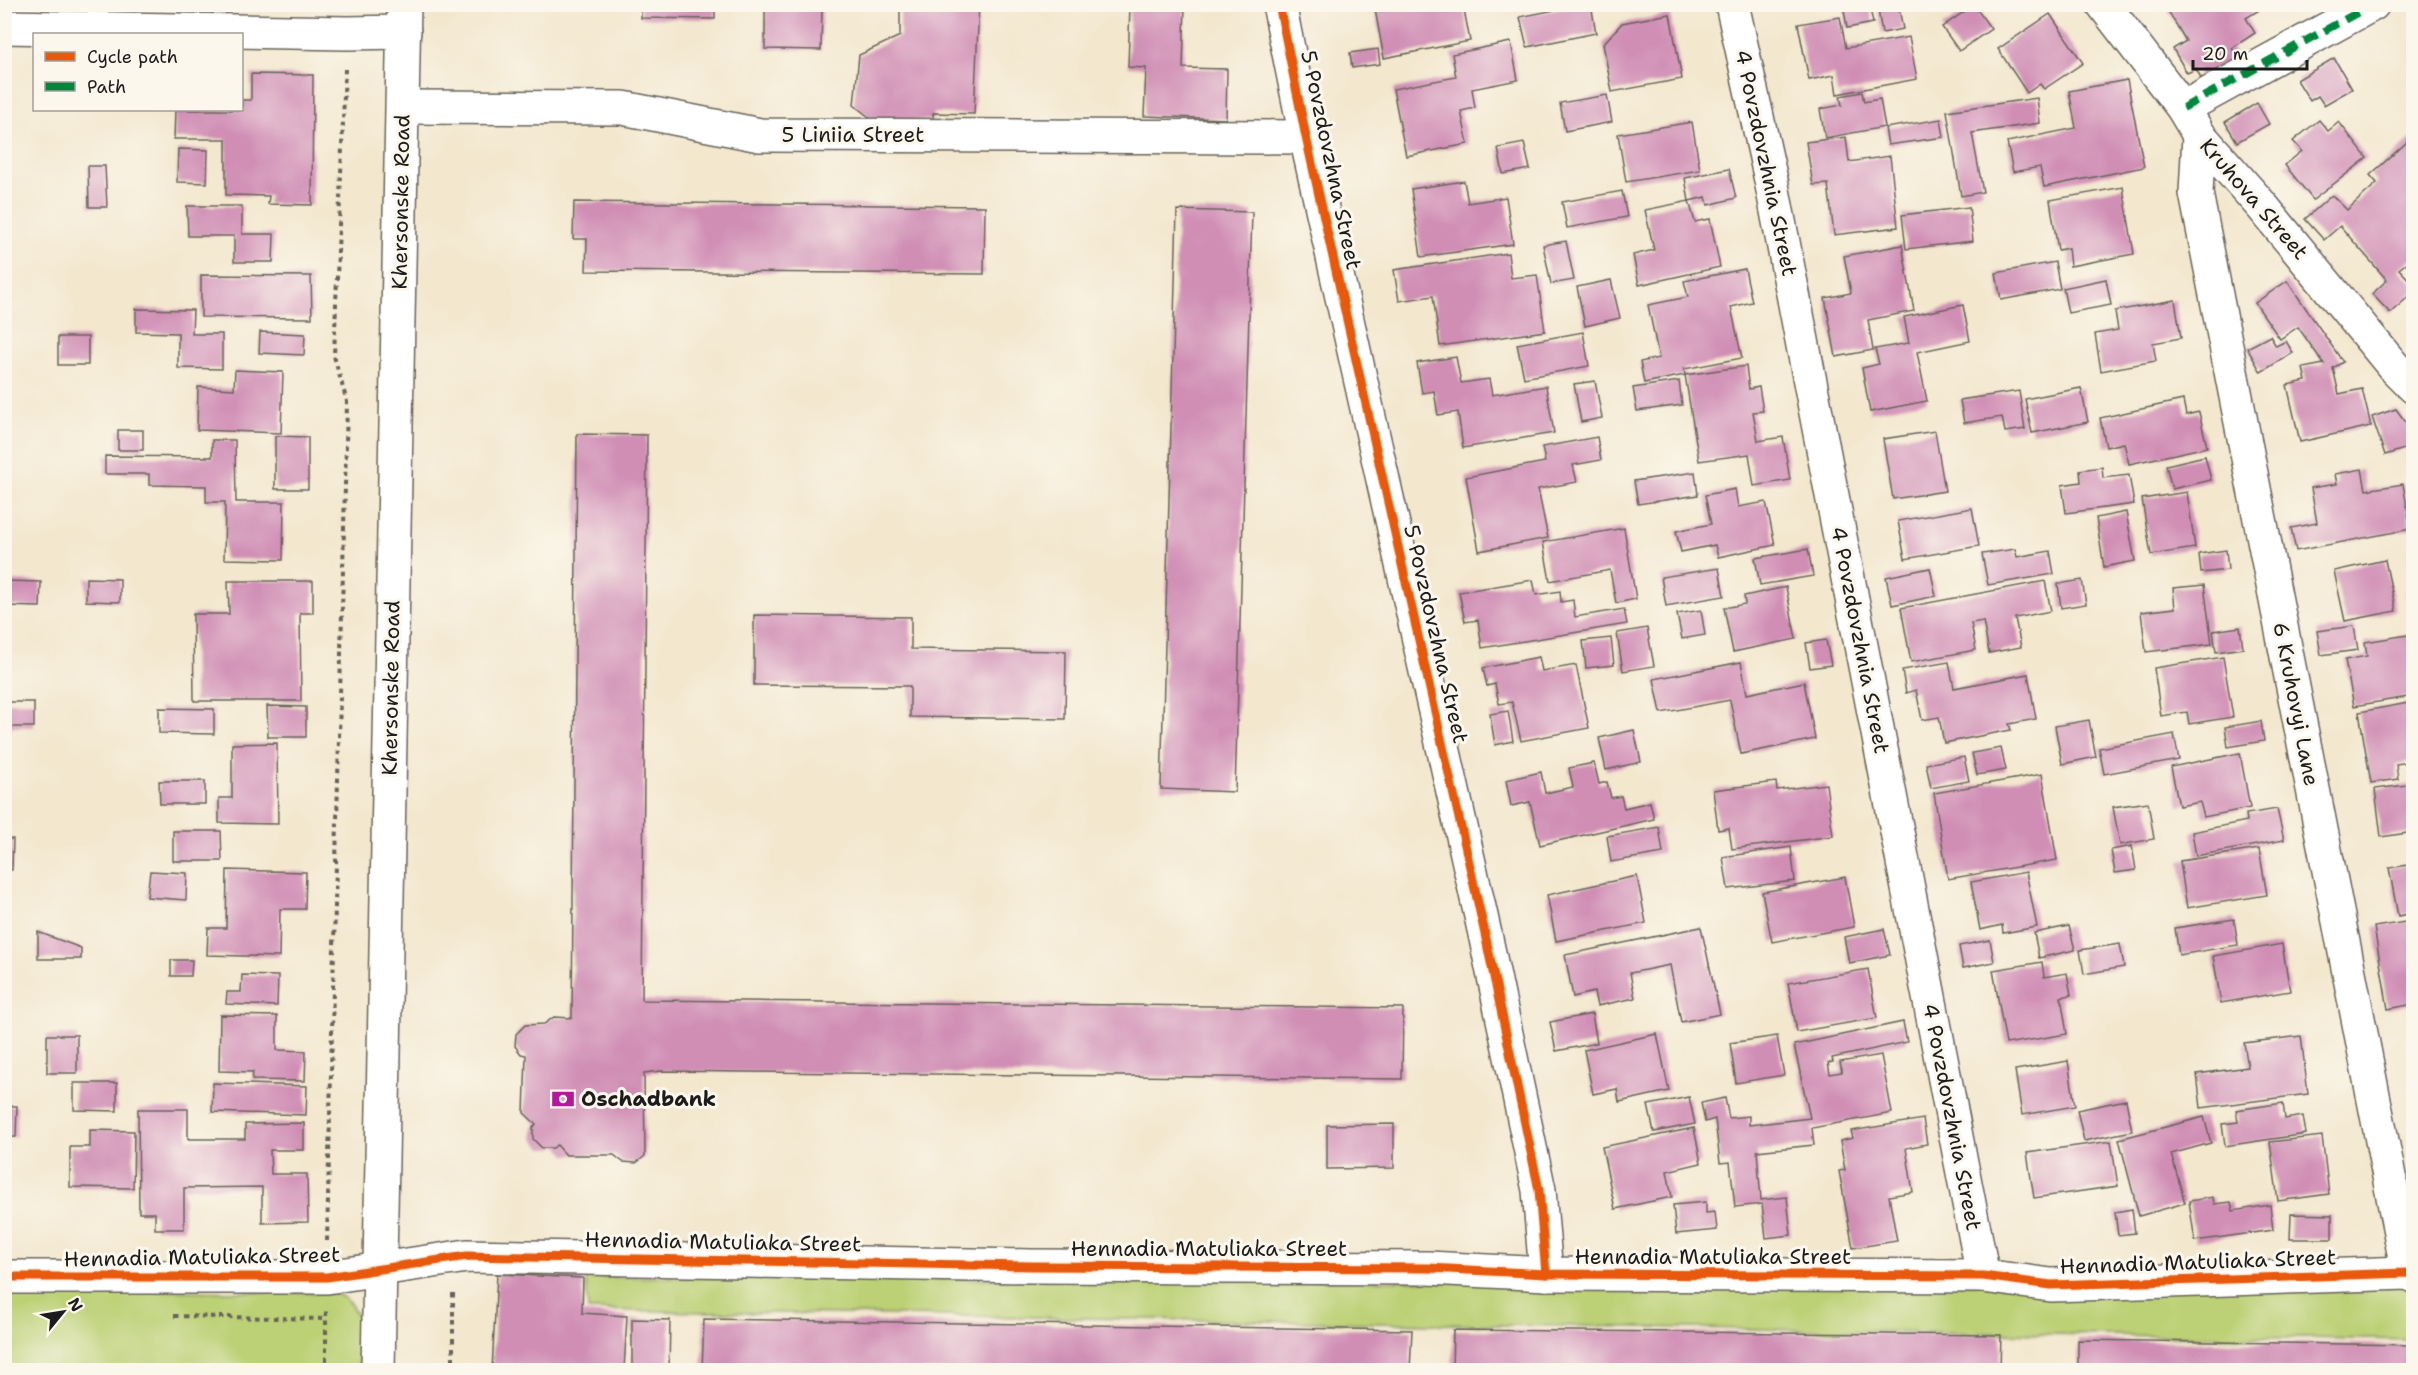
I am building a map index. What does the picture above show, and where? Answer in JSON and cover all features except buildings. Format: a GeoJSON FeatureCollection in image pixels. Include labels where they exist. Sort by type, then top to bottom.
{"type":"FeatureCollection","features":[{"type":"Feature","properties":{"kind":"street","name":"5 Povzdovzhna Street"},"geometry":{"type":"LineString","coordinates":[[1280,4],[1306,137],[1539,1190],[1546,1274]]}},
{"type":"Feature","properties":{"kind":"street","name":"4 Povzdovzhnia Street"},"geometry":{"type":"LineString","coordinates":[[1732,4],[1775,203],[1983,1276]]}},
{"type":"Feature","properties":{"kind":"street","name":"Kruhova Street"},"geometry":{"type":"LineString","coordinates":[[2103,4],[2191,122],[2394,367],[2414,387]]}},
{"type":"Feature","properties":{"kind":"street"},"geometry":{"type":"LineString","coordinates":[[2191,122],[2373,4]]}},
{"type":"Feature","properties":{"kind":"street"},"geometry":{"type":"LineString","coordinates":[[4,27],[346,33],[404,18]]}},
{"type":"Feature","properties":{"kind":"street","name":"Khersonske Road"},"geometry":{"type":"LineString","coordinates":[[378,1371],[404,18]]}},
{"type":"Feature","properties":{"kind":"street","name":"5 Liniia Street"},"geometry":{"type":"LineString","coordinates":[[403,107],[623,108],[759,135],[1306,137]]}},
{"type":"Feature","properties":{"kind":"street","name":"6 Kruhovyi Lane"},"geometry":{"type":"LineString","coordinates":[[2191,122],[2196,193],[2411,1275]]}},
{"type":"Feature","properties":{"kind":"street","name":"Hennadia Matuliaka Street"},"geometry":{"type":"LineString","coordinates":[[4,1277],[327,1277],[467,1256],[1042,1266],[1428,1268],[1546,1274],[1983,1276],[2051,1285],[2411,1275]]}},
{"type":"Feature","properties":{"kind":"path"},"geometry":{"type":"LineString","coordinates":[[326,1371],[347,402],[334,356],[346,33]]}},
{"type":"Feature","properties":{"kind":"path"},"geometry":{"type":"LineString","coordinates":[[453,1257],[453,1371]]}},
{"type":"Feature","properties":{"kind":"green space"},"geometry":{"type":"Polygon","coordinates":[[[586,1277],[2403,1285],[2413,1290],[2414,1340],[588,1310],[586,1277]]]}},
{"type":"Feature","properties":{"kind":"green space"},"geometry":{"type":"Polygon","coordinates":[[[5,1289],[335,1293],[345,1299],[357,1316],[360,1337],[358,1370],[5,1370],[5,1289]]]}},
{"type":"Feature","properties":{"kind":"marked path"},"geometry":{"type":"LineString","coordinates":[[2183,108],[2373,4]]}},
{"type":"Feature","properties":{"kind":"cycle path"},"geometry":{"type":"LineString","coordinates":[[1279,4],[1306,137],[1485,934],[1539,1190],[1546,1274]]}},
{"type":"Feature","properties":{"kind":"cycle path"},"geometry":{"type":"LineString","coordinates":[[4,1277],[327,1277],[467,1256],[1031,1266],[1428,1268],[1546,1274],[1983,1276],[2051,1285],[2408,1273],[2414,1276]]}},
{"type":"Feature","properties":{"kind":"place","name":"Oschadbank"},"geometry":{"type":"Point","coordinates":[563,1099]}}]}
